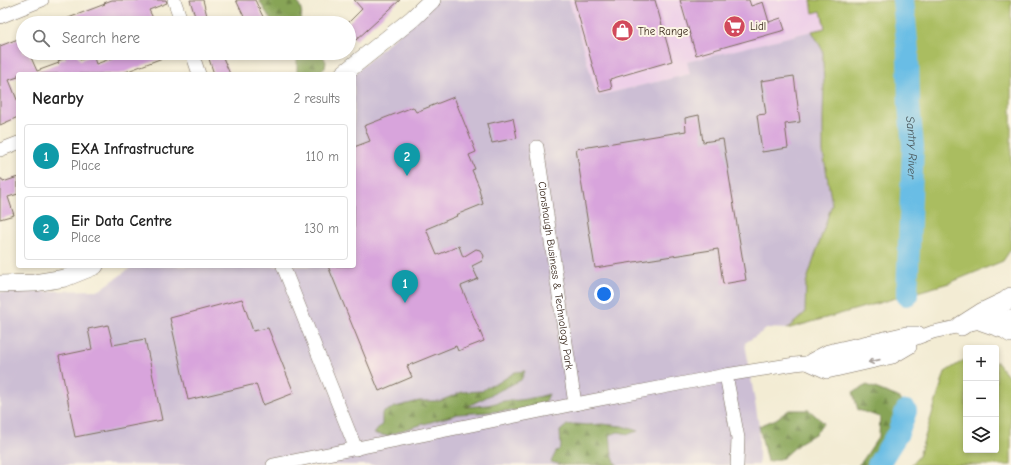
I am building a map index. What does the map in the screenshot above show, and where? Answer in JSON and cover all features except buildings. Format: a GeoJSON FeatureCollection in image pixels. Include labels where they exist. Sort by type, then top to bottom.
{"type":"FeatureCollection","features":[{"type":"Feature","properties":{"kind":"main road"},"geometry":{"type":"LineString","coordinates":[[961,326],[983,312],[1006,302],[1011,297]]}},
{"type":"Feature","properties":{"kind":"main road"},"geometry":{"type":"LineString","coordinates":[[982,321],[1005,329],[1011,333]]}},
{"type":"Feature","properties":{"kind":"street"},"geometry":{"type":"LineString","coordinates":[[0,17],[42,0]]}},
{"type":"Feature","properties":{"kind":"street"},"geometry":{"type":"LineString","coordinates":[[174,0],[180,16]]}},
{"type":"Feature","properties":{"kind":"street"},"geometry":{"type":"LineString","coordinates":[[346,72],[412,19],[431,0]]}},
{"type":"Feature","properties":{"kind":"street"},"geometry":{"type":"LineString","coordinates":[[194,60],[198,72]]}},
{"type":"Feature","properties":{"kind":"street"},"geometry":{"type":"LineString","coordinates":[[0,150],[16,144]]}},
{"type":"Feature","properties":{"kind":"street","name":"Clonshaugh Business & Technology Park"},"geometry":{"type":"LineString","coordinates":[[537,147],[575,404]]}},
{"type":"Feature","properties":{"kind":"street"},"geometry":{"type":"LineString","coordinates":[[0,284],[34,283],[66,278],[89,268]]}},
{"type":"Feature","properties":{"kind":"street"},"geometry":{"type":"LineString","coordinates":[[284,268],[356,449]]}},
{"type":"Feature","properties":{"kind":"street"},"geometry":{"type":"LineString","coordinates":[[273,465],[575,404],[726,375],[806,362],[828,351],[906,333],[933,332],[1011,316]]}},
{"type":"Feature","properties":{"kind":"street"},"geometry":{"type":"LineString","coordinates":[[806,362],[827,372],[893,357],[933,332]]}},
{"type":"Feature","properties":{"kind":"street"},"geometry":{"type":"LineString","coordinates":[[726,375],[738,438],[737,465]]}},
{"type":"Feature","properties":{"kind":"shaded area"},"geometry":{"type":"Polygon","coordinates":[[[436,0],[569,0],[597,96],[690,74],[687,62],[812,31],[823,51],[823,152],[832,204],[805,313],[787,329],[768,328],[745,343],[759,426],[759,465],[0,465],[0,292],[100,290],[130,268],[356,268],[356,72],[436,0]]]}},
{"type":"Feature","properties":{"kind":"shaded area"},"geometry":{"type":"Polygon","coordinates":[[[569,0],[811,0],[813,13],[821,11],[825,28],[688,62],[690,74],[597,96],[569,0]]]}},
{"type":"Feature","properties":{"kind":"green space"},"geometry":{"type":"Polygon","coordinates":[[[259,0],[296,0],[300,6],[301,16],[269,16],[259,0]]]}},
{"type":"Feature","properties":{"kind":"green space"},"geometry":{"type":"Polygon","coordinates":[[[811,0],[1011,0],[1011,249],[1003,261],[949,283],[787,329],[805,313],[806,283],[832,204],[823,152],[823,51],[812,31],[825,28],[821,11],[813,13],[811,0]]]}},
{"type":"Feature","properties":{"kind":"green space"},"geometry":{"type":"Polygon","coordinates":[[[297,60],[325,60],[326,62],[325,68],[320,72],[297,72],[297,60]]]}},
{"type":"Feature","properties":{"kind":"green space"},"geometry":{"type":"Polygon","coordinates":[[[963,361],[963,453],[999,453],[999,365],[1011,380],[1011,465],[911,465],[919,456],[945,372],[963,361]]]}},
{"type":"Feature","properties":{"kind":"green space"},"geometry":{"type":"Polygon","coordinates":[[[525,371],[521,380],[466,407],[520,400],[549,394],[546,401],[532,409],[458,414],[403,430],[388,436],[374,434],[382,424],[382,413],[395,407],[419,401],[440,401],[462,392],[482,391],[490,385],[498,383],[515,372],[525,371]]]}},
{"type":"Feature","properties":{"kind":"green space"},"geometry":{"type":"Polygon","coordinates":[[[867,385],[898,397],[908,413],[901,445],[881,460],[878,465],[858,465],[879,436],[880,417],[858,410],[853,392],[867,385]]]}},
{"type":"Feature","properties":{"kind":"green space"},"geometry":{"type":"Polygon","coordinates":[[[789,410],[809,410],[824,423],[815,434],[801,442],[783,458],[767,462],[759,426],[776,419],[789,410]]]}},
{"type":"Feature","properties":{"kind":"green space"},"geometry":{"type":"Polygon","coordinates":[[[567,425],[622,426],[638,431],[629,434],[618,432],[610,435],[612,454],[617,465],[562,465],[551,462],[556,452],[561,447],[560,431],[567,425]]]}},
{"type":"Feature","properties":{"kind":"waterway","name":"Santry River"},"geometry":{"type":"LineString","coordinates":[[903,0],[908,51],[909,106],[913,146],[907,295]]}},
{"type":"Feature","properties":{"kind":"waterway","name":"Santry River"},"geometry":{"type":"LineString","coordinates":[[878,465],[898,433],[906,411]]}},
{"type":"Feature","properties":{"kind":"place","name":"Lidl"},"geometry":{"type":"Point","coordinates":[735,26]}},
{"type":"Feature","properties":{"kind":"place","name":"The Range"},"geometry":{"type":"Point","coordinates":[623,31]}},
{"type":"Feature","properties":{"kind":"place","name":"Eir Data Centre"},"geometry":{"type":"Point","coordinates":[407,176]}},
{"type":"Feature","properties":{"kind":"place","name":"EXA Infrastructure"},"geometry":{"type":"Point","coordinates":[405,303]}}]}
